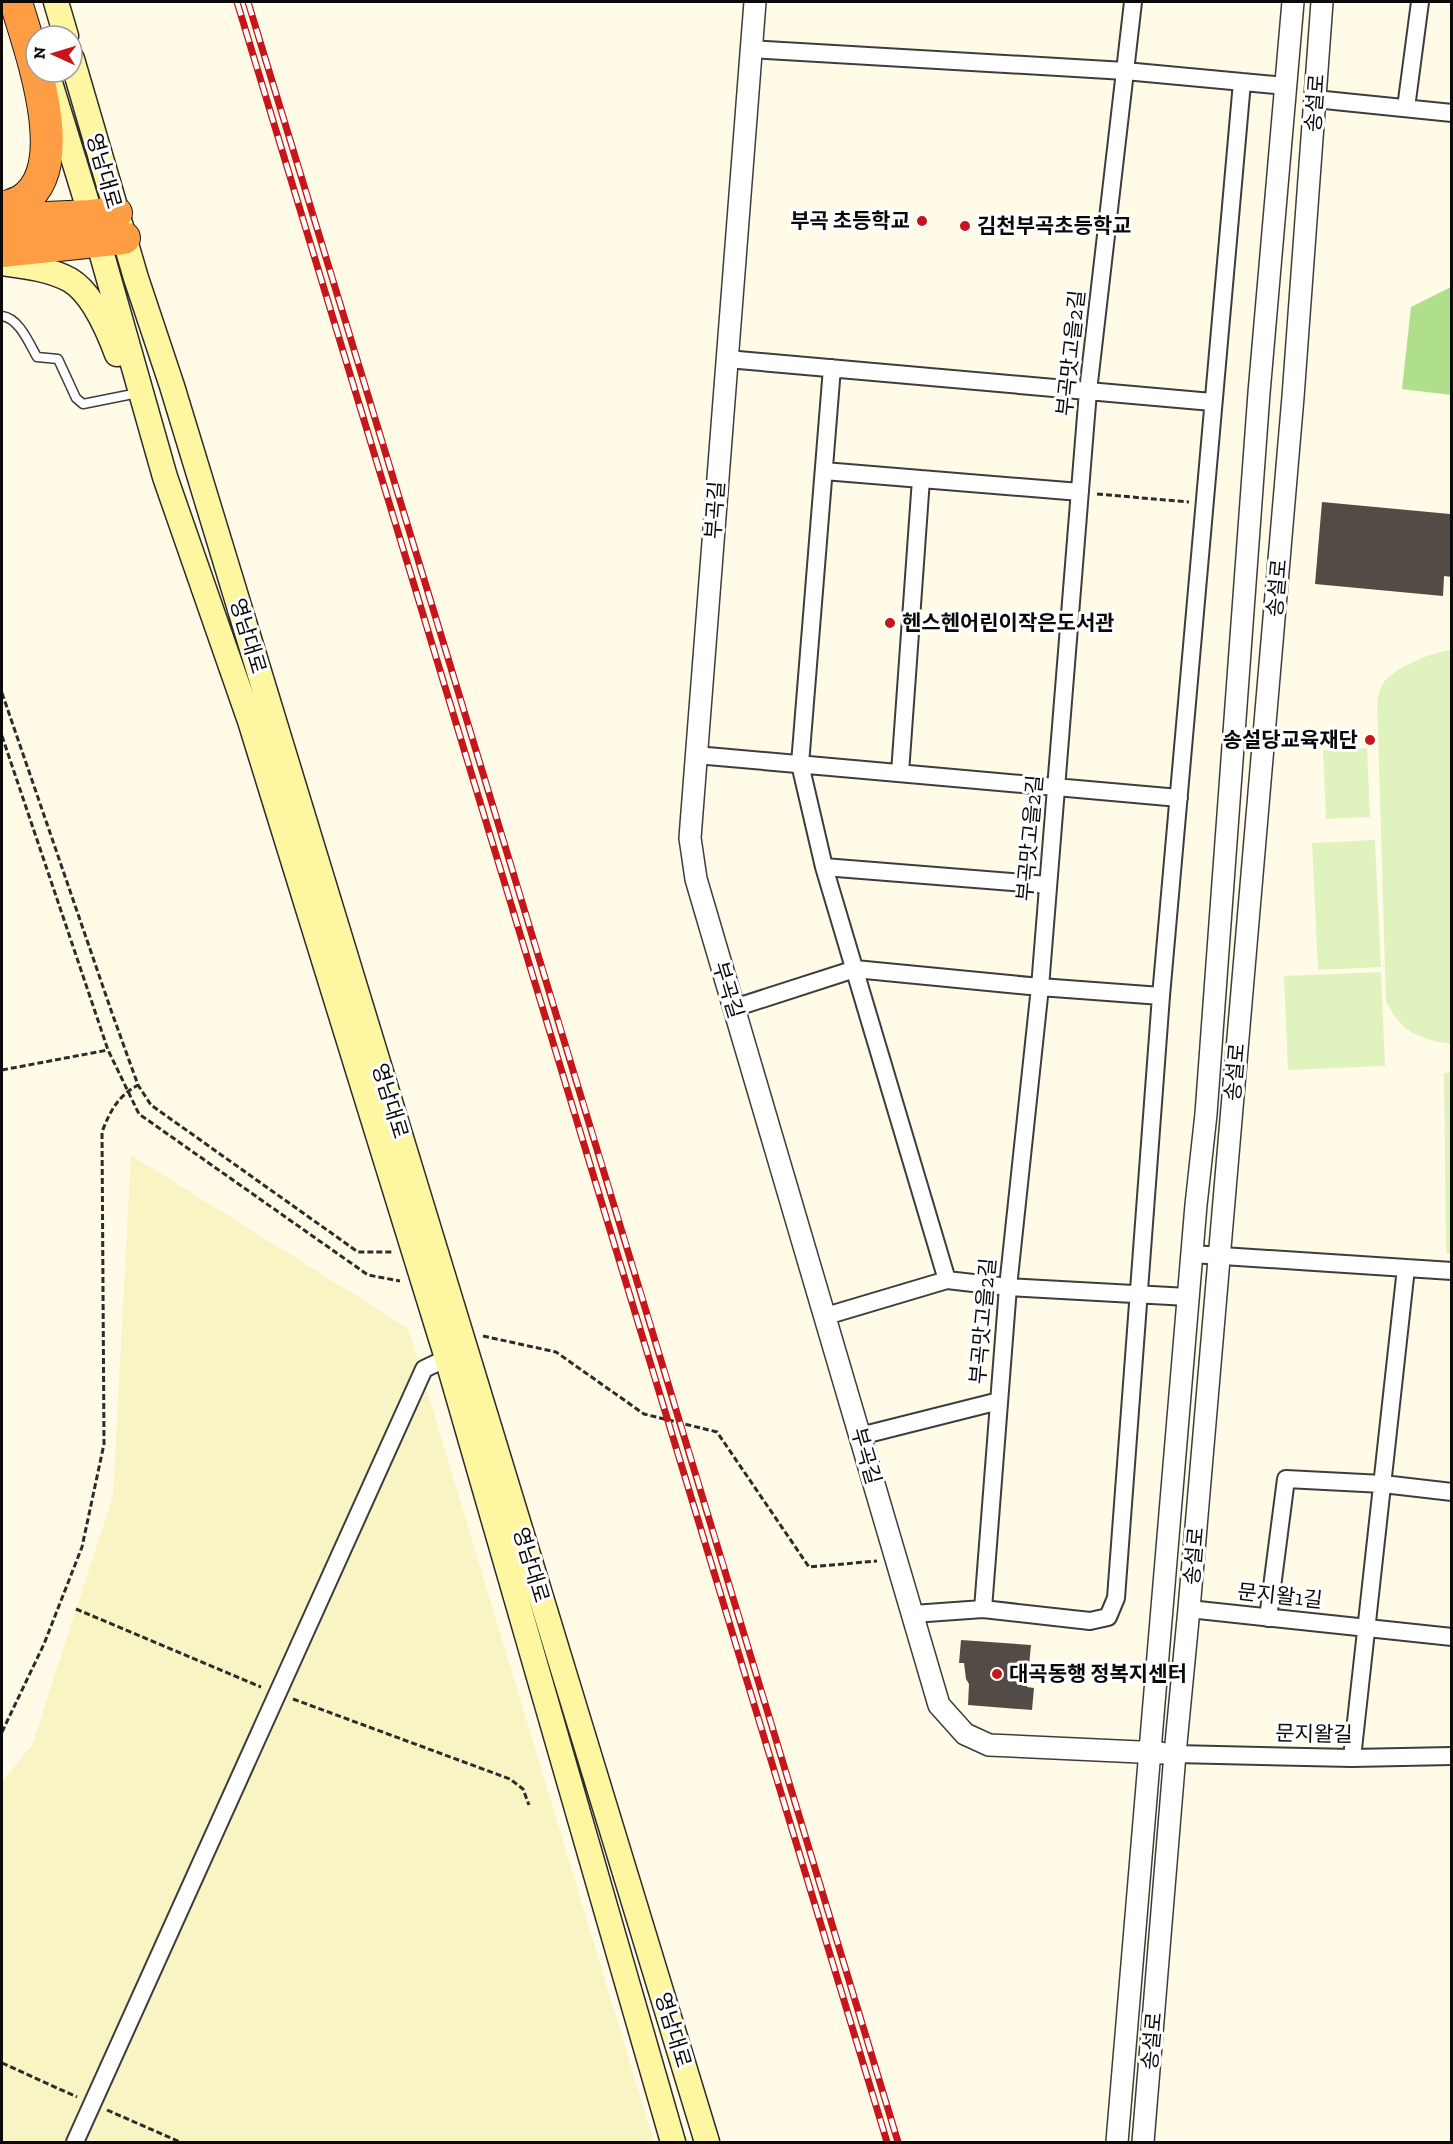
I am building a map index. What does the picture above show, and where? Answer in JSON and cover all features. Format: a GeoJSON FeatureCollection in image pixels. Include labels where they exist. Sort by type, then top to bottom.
{"type":"FeatureCollection","features":[{"type":"Feature","properties":{"kind":"highway"},"geometry":{"type":"LineString","coordinates":[[2,209],[24,200],[38,183],[46,164],[47,134],[42,96],[16,2]]}},
{"type":"Feature","properties":{"kind":"highway"},"geometry":{"type":"LineString","coordinates":[[2,220],[107,227]]}},
{"type":"Feature","properties":{"kind":"highway"},"geometry":{"type":"LineString","coordinates":[[2,251],[107,227]]}},
{"type":"Feature","properties":{"kind":"main road"},"geometry":{"type":"LineString","coordinates":[[26,2],[32,24]]}},
{"type":"Feature","properties":{"kind":"main road"},"geometry":{"type":"LineString","coordinates":[[56,2],[62,24]]}},
{"type":"Feature","properties":{"kind":"main road","name":"영남대로"},"geometry":{"type":"LineString","coordinates":[[52,84],[172,386],[707,2142]]}},
{"type":"Feature","properties":{"kind":"main road","name":"영남대로"},"geometry":{"type":"LineString","coordinates":[[77,84],[107,227],[165,477],[250,721],[447,1358],[673,2142]]}},
{"type":"Feature","properties":{"kind":"main road"},"geometry":{"type":"LineString","coordinates":[[2,263],[46,271],[70,280],[88,296],[111,336],[165,477]]}},
{"type":"Feature","properties":{"kind":"street","name":"부곡길"},"geometry":{"type":"LineString","coordinates":[[755,2],[690,838],[696,879],[939,1705],[965,1734],[989,1745],[1175,1754]]}},
{"type":"Feature","properties":{"kind":"street","name":"부곡맛고을2길"},"geometry":{"type":"LineString","coordinates":[[982,1609],[1008,1287],[1040,987],[1088,391],[1132,2]]}},
{"type":"Feature","properties":{"kind":"street","name":"송설로"},"geometry":{"type":"LineString","coordinates":[[1117,2142],[1188,1297],[1206,1114],[1259,393],[1293,2]]}},
{"type":"Feature","properties":{"kind":"street","name":"송설로"},"geometry":{"type":"LineString","coordinates":[[1143,2142],[1292,409],[1322,2]]}},
{"type":"Feature","properties":{"kind":"street"},"geometry":{"type":"LineString","coordinates":[[1406,108],[1420,2]]}},
{"type":"Feature","properties":{"kind":"street"},"geometry":{"type":"LineString","coordinates":[[751,50],[1125,71],[1286,86]]}},
{"type":"Feature","properties":{"kind":"street"},"geometry":{"type":"LineString","coordinates":[[913,1614],[982,1609],[1090,1621],[1108,1617],[1116,1598],[1161,996],[1242,82]]}},
{"type":"Feature","properties":{"kind":"street"},"geometry":{"type":"LineString","coordinates":[[1315,99],[1452,113]]}},
{"type":"Feature","properties":{"kind":"street"},"geometry":{"type":"LineString","coordinates":[[726,359],[1212,402]]}},
{"type":"Feature","properties":{"kind":"street"},"geometry":{"type":"LineString","coordinates":[[832,368],[800,764],[824,867],[947,1280]]}},
{"type":"Feature","properties":{"kind":"street"},"geometry":{"type":"LineString","coordinates":[[824,471],[1080,492]]}},
{"type":"Feature","properties":{"kind":"street"},"geometry":{"type":"LineString","coordinates":[[900,773],[921,479]]}},
{"type":"Feature","properties":{"kind":"street"},"geometry":{"type":"LineString","coordinates":[[696,755],[1179,798]]}},
{"type":"Feature","properties":{"kind":"street"},"geometry":{"type":"LineString","coordinates":[[824,867],[1048,885]]}},
{"type":"Feature","properties":{"kind":"street"},"geometry":{"type":"LineString","coordinates":[[734,1008],[855,969],[1161,996]]}},
{"type":"Feature","properties":{"kind":"street"},"geometry":{"type":"LineString","coordinates":[[1192,1254],[1452,1270]]}},
{"type":"Feature","properties":{"kind":"street"},"geometry":{"type":"LineString","coordinates":[[1352,1758],[1406,1268]]}},
{"type":"Feature","properties":{"kind":"street"},"geometry":{"type":"LineString","coordinates":[[826,1316],[947,1280],[1008,1287],[1188,1297]]}},
{"type":"Feature","properties":{"kind":"street"},"geometry":{"type":"LineString","coordinates":[[75,2142],[424,1369],[447,1358]]}},
{"type":"Feature","properties":{"kind":"street"},"geometry":{"type":"LineString","coordinates":[[860,1436],[999,1401]]}},
{"type":"Feature","properties":{"kind":"street"},"geometry":{"type":"LineString","coordinates":[[1268,1618],[1286,1479],[1383,1484],[1452,1492]]}},
{"type":"Feature","properties":{"kind":"street","name":"문지왈1길"},"geometry":{"type":"LineString","coordinates":[[1189,1609],[1452,1637]]}},
{"type":"Feature","properties":{"kind":"street","name":"문지왈길"},"geometry":{"type":"LineString","coordinates":[[1175,1754],[1352,1758],[1452,1756]]}},
{"type":"Feature","properties":{"kind":"lane"},"geometry":{"type":"LineString","coordinates":[[2,316],[6,316],[16,324],[37,357],[58,359],[76,398],[83,404],[133,394]]}},
{"type":"Feature","properties":{"kind":"path"},"geometry":{"type":"LineString","coordinates":[[1080,492],[1204,503]]}},
{"type":"Feature","properties":{"kind":"path"},"geometry":{"type":"LineString","coordinates":[[2,693],[112,1014],[138,1085],[151,1105],[358,1251],[413,1253]]}},
{"type":"Feature","properties":{"kind":"path"},"geometry":{"type":"LineString","coordinates":[[2,736],[108,1050],[139,1114],[369,1275],[423,1284]]}},
{"type":"Feature","properties":{"kind":"path"},"geometry":{"type":"LineString","coordinates":[[2,1070],[108,1050]]}},
{"type":"Feature","properties":{"kind":"path"},"geometry":{"type":"LineString","coordinates":[[2,1732],[44,1644],[82,1547],[104,1444],[102,1132],[110,1109],[128,1090],[138,1085]]}},
{"type":"Feature","properties":{"kind":"path"},"geometry":{"type":"LineString","coordinates":[[460,1331],[556,1352],[644,1414],[717,1432],[809,1567],[897,1559]]}},
{"type":"Feature","properties":{"kind":"path"},"geometry":{"type":"LineString","coordinates":[[76,1609],[277,1693],[510,1779],[523,1789],[529,1805]]}},
{"type":"Feature","properties":{"kind":"shaded area"},"geometry":{"type":"Polygon","coordinates":[[[131,1155],[408,1328],[654,2142],[2,2142],[2,1782],[32,1745],[113,1496],[131,1155]]]}},
{"type":"Feature","properties":{"kind":"green space"},"geometry":{"type":"Polygon","coordinates":[[[1451,287],[1451,395],[1402,389],[1411,307],[1451,287]]]}},
{"type":"Feature","properties":{"kind":"green space"},"geometry":{"type":"Polygon","coordinates":[[[1452,650],[1451,1044],[1416,1035],[1399,1022],[1386,1002],[1377,700],[1384,682],[1397,671],[1425,657],[1452,650]]]}},
{"type":"Feature","properties":{"kind":"green space"},"geometry":{"type":"Polygon","coordinates":[[[1367,748],[1370,817],[1326,819],[1323,750],[1367,748]]]}},
{"type":"Feature","properties":{"kind":"green space"},"geometry":{"type":"Polygon","coordinates":[[[1375,840],[1381,967],[1318,970],[1312,843],[1375,840]]]}},
{"type":"Feature","properties":{"kind":"green space"},"geometry":{"type":"Polygon","coordinates":[[[1381,972],[1385,1066],[1288,1070],[1284,976],[1381,972]]]}},
{"type":"Feature","properties":{"kind":"green space"},"geometry":{"type":"Polygon","coordinates":[[[1451,1072],[1452,1254],[1446,1253],[1444,1073],[1451,1072]]]}},
{"type":"Feature","properties":{"kind":"building"},"geometry":{"type":"Polygon","coordinates":[[[1322,502],[1450,514],[1452,577],[1444,576],[1443,596],[1315,584],[1322,502]]]}},
{"type":"Feature","properties":{"kind":"building","name":"대곡동행 정복지센터"},"geometry":{"type":"Polygon","coordinates":[[[961,1640],[1031,1645],[1027,1687],[1034,1688],[1032,1710],[968,1705],[969,1684],[964,1663],[959,1663],[961,1640]]]}},
{"type":"Feature","properties":{"kind":"railway"},"geometry":{"type":"LineString","coordinates":[[237,2],[887,2142]]}},
{"type":"Feature","properties":{"kind":"railway"},"geometry":{"type":"LineString","coordinates":[[248,2],[898,2142]]}},
{"type":"Feature","properties":{"kind":"place","name":"부곡 초등학교"},"geometry":{"type":"Point","coordinates":[922,221]}},
{"type":"Feature","properties":{"kind":"place","name":"김천부곡초등학교"},"geometry":{"type":"Point","coordinates":[965,226]}},
{"type":"Feature","properties":{"kind":"place","name":"헨스헨어린이작은도서관"},"geometry":{"type":"Point","coordinates":[890,623]}},
{"type":"Feature","properties":{"kind":"place","name":"송설당교육재단"},"geometry":{"type":"Point","coordinates":[1370,740]}},
{"type":"Feature","properties":{"kind":"place","name":"대곡동행 정복지센터"},"geometry":{"type":"Point","coordinates":[997,1674]}}]}
